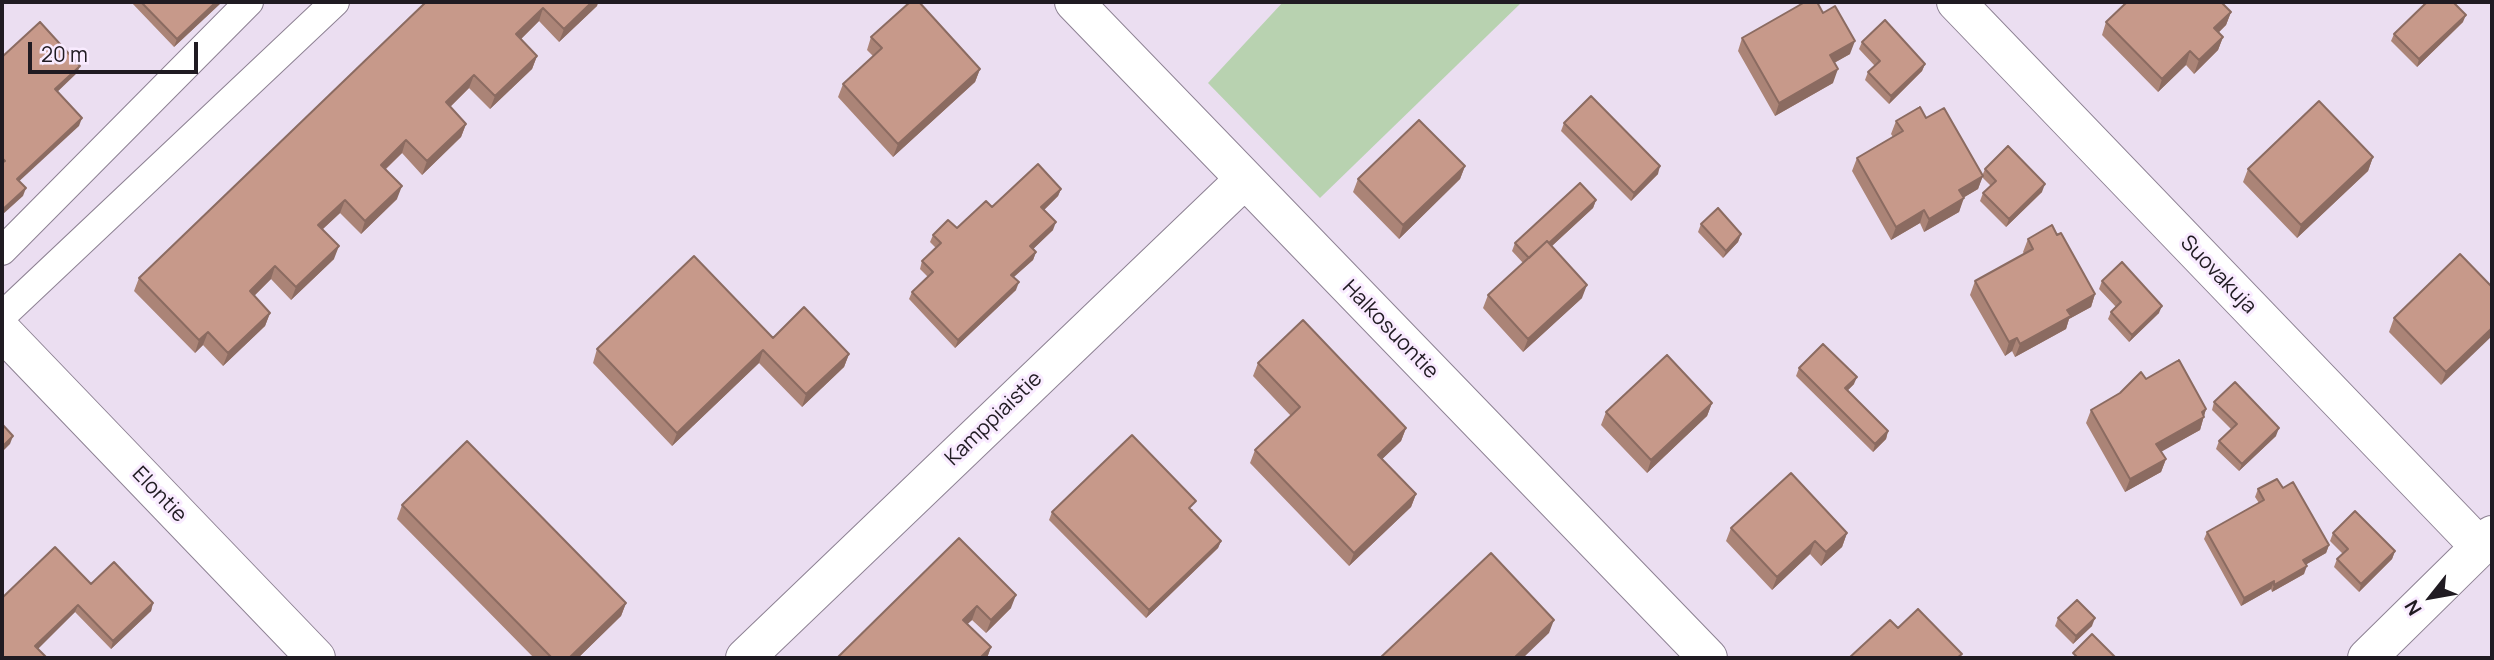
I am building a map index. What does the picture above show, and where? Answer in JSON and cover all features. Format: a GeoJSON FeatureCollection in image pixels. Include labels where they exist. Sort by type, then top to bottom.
{"type":"FeatureCollection","features":[{"type":"Feature","properties":{"kind":"street","name":"Halkosuontie"},"geometry":{"type":"LineString","coordinates":[[1074,2],[1708,658]]}},
{"type":"Feature","properties":{"kind":"street","name":"Suovakuja"},"geometry":{"type":"LineString","coordinates":[[1956,2],[2486,541]]}},
{"type":"Feature","properties":{"kind":"street","name":"Kamppiaistie"},"geometry":{"type":"LineString","coordinates":[[745,658],[1244,180]]}},
{"type":"Feature","properties":{"kind":"street","name":"Elontie"},"geometry":{"type":"LineString","coordinates":[[2,331],[316,658]]}},
{"type":"Feature","properties":{"kind":"street"},"geometry":{"type":"LineString","coordinates":[[2367,658],[2486,541]]}},
{"type":"Feature","properties":{"kind":"lane"},"geometry":{"type":"LineString","coordinates":[[2,251],[249,2]]}},
{"type":"Feature","properties":{"kind":"lane"},"geometry":{"type":"LineString","coordinates":[[2,316],[335,2]]}},
{"type":"Feature","properties":{"kind":"green space"},"geometry":{"type":"Polygon","coordinates":[[[1283,2],[1522,2],[1320,198],[1208,83],[1283,2]]]}},
{"type":"Feature","properties":{"kind":"building"},"geometry":{"type":"Polygon","coordinates":[[[141,2],[216,2],[177,39],[141,2]]]}},
{"type":"Feature","properties":{"kind":"building"},"geometry":{"type":"Polygon","coordinates":[[[426,2],[592,2],[564,29],[543,8],[516,34],[537,56],[495,96],[474,75],[446,102],[466,124],[427,161],[406,140],[381,165],[402,186],[365,221],[345,200],[318,225],[339,246],[296,287],[275,266],[250,291],[270,313],[228,353],[208,332],[199,340],[139,278],[426,2]]]}},
{"type":"Feature","properties":{"kind":"building"},"geometry":{"type":"Polygon","coordinates":[[[910,2],[919,2],[980,69],[898,144],[843,84],[882,48],[871,37],[910,2]]]}},
{"type":"Feature","properties":{"kind":"building"},"geometry":{"type":"Polygon","coordinates":[[[1805,2],[1817,2],[1823,13],[1835,6],[1855,41],[1830,55],[1838,69],[1779,103],[1742,38],[1805,2]]]}},
{"type":"Feature","properties":{"kind":"building"},"geometry":{"type":"Polygon","coordinates":[[[2127,2],[2221,2],[2231,12],[2214,28],[2223,37],[2199,60],[2190,51],[2162,79],[2106,22],[2127,2]]]}},
{"type":"Feature","properties":{"kind":"building"},"geometry":{"type":"Polygon","coordinates":[[[2427,2],[2453,2],[2466,15],[2419,59],[2394,34],[2427,2]]]}},
{"type":"Feature","properties":{"kind":"building"},"geometry":{"type":"Polygon","coordinates":[[[1885,20],[1925,64],[1891,96],[1868,72],[1880,61],[1862,42],[1885,20]]]}},
{"type":"Feature","properties":{"kind":"building"},"geometry":{"type":"Polygon","coordinates":[[[40,22],[80,66],[55,89],[82,118],[17,179],[26,188],[2,210],[2,163],[5,161],[2,158],[2,57],[40,22]]]}},
{"type":"Feature","properties":{"kind":"building"},"geometry":{"type":"Polygon","coordinates":[[[1591,96],[1660,166],[1634,193],[1564,123],[1591,96]]]}},
{"type":"Feature","properties":{"kind":"building"},"geometry":{"type":"Polygon","coordinates":[[[2319,101],[2373,157],[2301,225],[2248,169],[2319,101]]]}},
{"type":"Feature","properties":{"kind":"building"},"geometry":{"type":"Polygon","coordinates":[[[1920,107],[1926,118],[1944,108],[1983,176],[1959,190],[1964,198],[1929,219],[1924,210],[1896,227],[1857,158],[1903,131],[1896,121],[1920,107]]]}},
{"type":"Feature","properties":{"kind":"building"},"geometry":{"type":"Polygon","coordinates":[[[1419,120],[1465,166],[1403,225],[1358,179],[1419,120]]]}},
{"type":"Feature","properties":{"kind":"building"},"geometry":{"type":"Polygon","coordinates":[[[2008,146],[2045,184],[2009,219],[1983,193],[1996,181],[1985,169],[2008,146]]]}},
{"type":"Feature","properties":{"kind":"building"},"geometry":{"type":"Polygon","coordinates":[[[1038,164],[1061,189],[1041,207],[1056,222],[1030,246],[1036,252],[1011,275],[1019,282],[958,340],[912,292],[933,272],[922,261],[941,243],[933,235],[948,220],[957,228],[986,201],[992,207],[1038,164]]]}},
{"type":"Feature","properties":{"kind":"building"},"geometry":{"type":"Polygon","coordinates":[[[1580,183],[1596,200],[1529,258],[1515,243],[1580,183]]]}},
{"type":"Feature","properties":{"kind":"building"},"geometry":{"type":"Polygon","coordinates":[[[1718,208],[1741,234],[1726,251],[1701,224],[1718,208]]]}},
{"type":"Feature","properties":{"kind":"building"},"geometry":{"type":"Polygon","coordinates":[[[2052,225],[2057,235],[2061,233],[2095,294],[2067,310],[2071,316],[2020,344],[2017,338],[2009,342],[1975,281],[2033,249],[2028,239],[2052,225]]]}},
{"type":"Feature","properties":{"kind":"building"},"geometry":{"type":"Polygon","coordinates":[[[1547,241],[1587,285],[1528,339],[1488,295],[1547,241]]]}},
{"type":"Feature","properties":{"kind":"building"},"geometry":{"type":"Polygon","coordinates":[[[2460,254],[2492,287],[2492,328],[2446,372],[2394,318],[2460,254]]]}},
{"type":"Feature","properties":{"kind":"building"},"geometry":{"type":"Polygon","coordinates":[[[694,256],[773,338],[804,307],[849,354],[806,394],[763,350],[677,433],[597,349],[694,256]]]}},
{"type":"Feature","properties":{"kind":"building"},"geometry":{"type":"Polygon","coordinates":[[[2122,262],[2162,306],[2132,335],[2111,312],[2121,302],[2102,281],[2122,262]]]}},
{"type":"Feature","properties":{"kind":"building"},"geometry":{"type":"Polygon","coordinates":[[[1303,320],[1406,428],[1378,455],[1416,494],[1354,553],[1255,450],[1300,407],[1258,363],[1303,320]]]}},
{"type":"Feature","properties":{"kind":"building"},"geometry":{"type":"Polygon","coordinates":[[[1823,344],[1857,377],[1845,388],[1888,431],[1875,444],[1799,368],[1823,344]]]}},
{"type":"Feature","properties":{"kind":"building"},"geometry":{"type":"Polygon","coordinates":[[[1667,355],[1712,403],[1651,460],[1606,412],[1667,355]]]}},
{"type":"Feature","properties":{"kind":"building"},"geometry":{"type":"Polygon","coordinates":[[[2179,360],[2206,409],[2202,412],[2204,417],[2156,444],[2166,459],[2130,479],[2091,410],[2120,393],[2141,372],[2146,379],[2179,360]]]}},
{"type":"Feature","properties":{"kind":"building"},"geometry":{"type":"Polygon","coordinates":[[[2235,382],[2279,428],[2242,464],[2219,441],[2237,424],[2214,402],[2235,382]]]}},
{"type":"Feature","properties":{"kind":"building"},"geometry":{"type":"Polygon","coordinates":[[[2,424],[13,436],[2,447],[2,424]]]}},
{"type":"Feature","properties":{"kind":"building"},"geometry":{"type":"Polygon","coordinates":[[[1132,435],[1196,501],[1189,508],[1221,541],[1149,610],[1052,512],[1132,435]]]}},
{"type":"Feature","properties":{"kind":"building"},"geometry":{"type":"Polygon","coordinates":[[[467,441],[626,603],[569,658],[552,658],[402,505],[467,441]]]}},
{"type":"Feature","properties":{"kind":"building"},"geometry":{"type":"Polygon","coordinates":[[[1791,473],[1847,533],[1826,552],[1815,541],[1777,577],[1731,528],[1791,473]]]}},
{"type":"Feature","properties":{"kind":"building"},"geometry":{"type":"Polygon","coordinates":[[[2277,479],[2283,488],[2293,482],[2329,545],[2303,560],[2307,566],[2244,598],[2207,532],[2264,500],[2258,489],[2277,479]]]}},
{"type":"Feature","properties":{"kind":"building"},"geometry":{"type":"Polygon","coordinates":[[[2355,511],[2395,551],[2361,584],[2337,559],[2348,549],[2333,533],[2355,511]]]}},
{"type":"Feature","properties":{"kind":"building"},"geometry":{"type":"Polygon","coordinates":[[[959,538],[1016,595],[991,620],[977,606],[963,620],[991,647],[980,658],[837,658],[959,538]]]}},
{"type":"Feature","properties":{"kind":"building"},"geometry":{"type":"Polygon","coordinates":[[[55,547],[91,584],[114,562],[153,603],[113,641],[78,605],[35,646],[47,658],[2,658],[2,598],[55,547]]]}},
{"type":"Feature","properties":{"kind":"building"},"geometry":{"type":"Polygon","coordinates":[[[1491,553],[1554,620],[1514,658],[1380,658],[1491,553]]]}},
{"type":"Feature","properties":{"kind":"building"},"geometry":{"type":"Polygon","coordinates":[[[2077,600],[2095,618],[2076,636],[2058,618],[2077,600]]]}},
{"type":"Feature","properties":{"kind":"building"},"geometry":{"type":"Polygon","coordinates":[[[1918,609],[1962,654],[1957,658],[1849,658],[1890,620],[1898,628],[1918,609]]]}},
{"type":"Feature","properties":{"kind":"building"},"geometry":{"type":"Polygon","coordinates":[[[2092,634],[2116,658],[2078,658],[2073,653],[2092,634]]]}}]}
